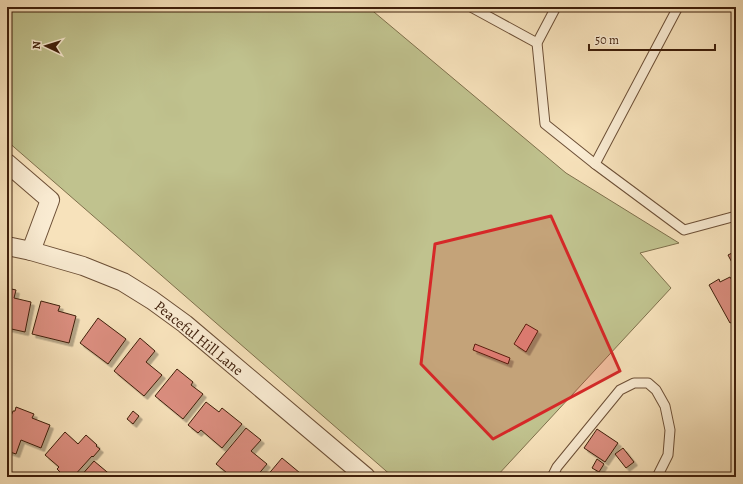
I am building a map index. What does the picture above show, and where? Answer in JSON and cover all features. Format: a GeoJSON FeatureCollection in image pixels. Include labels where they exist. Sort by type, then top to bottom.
{"type":"FeatureCollection","features":[{"type":"Feature","properties":{"kind":"street"},"geometry":{"type":"LineString","coordinates":[[7,163],[50,200],[31,251]]}},
{"type":"Feature","properties":{"kind":"street","name":"Peaceful Hill Lane"},"geometry":{"type":"LineString","coordinates":[[7,246],[31,251],[83,266],[123,282],[152,300],[185,324],[366,477]]}},
{"type":"Feature","properties":{"kind":"lane"},"geometry":{"type":"LineString","coordinates":[[471,7],[537,43]]}},
{"type":"Feature","properties":{"kind":"lane"},"geometry":{"type":"LineString","coordinates":[[556,7],[537,43],[545,124],[595,164],[684,230],[736,216]]}},
{"type":"Feature","properties":{"kind":"lane"},"geometry":{"type":"LineString","coordinates":[[595,164],[678,7]]}},
{"type":"Feature","properties":{"kind":"lane"},"geometry":{"type":"LineString","coordinates":[[552,477],[557,467],[620,390],[634,383],[648,383],[656,390],[665,406],[670,430],[668,455],[657,477]]}},
{"type":"Feature","properties":{"kind":"highlighted area"},"geometry":{"type":"Polygon","coordinates":[[[551,216],[620,371],[493,439],[421,364],[435,244],[551,216]]]}},
{"type":"Feature","properties":{"kind":"green space"},"geometry":{"type":"Polygon","coordinates":[[[7,7],[368,7],[566,173],[679,243],[640,253],[671,288],[496,477],[393,477],[7,141],[7,7]]]}},
{"type":"Feature","properties":{"kind":"building"},"geometry":{"type":"Polygon","coordinates":[[[736,251],[736,270],[728,255],[736,251]]]}},
{"type":"Feature","properties":{"kind":"building"},"geometry":{"type":"Polygon","coordinates":[[[730,277],[736,287],[736,320],[730,323],[709,285],[719,279],[720,282],[730,277]]]}},
{"type":"Feature","properties":{"kind":"building"},"geometry":{"type":"Polygon","coordinates":[[[7,288],[16,290],[14,298],[31,302],[25,332],[7,328],[7,288]]]}},
{"type":"Feature","properties":{"kind":"building"},"geometry":{"type":"Polygon","coordinates":[[[41,301],[60,306],[58,311],[76,316],[69,343],[32,334],[41,301]]]}},
{"type":"Feature","properties":{"kind":"building"},"geometry":{"type":"Polygon","coordinates":[[[98,318],[126,339],[108,364],[80,343],[98,318]]]}},
{"type":"Feature","properties":{"kind":"building"},"geometry":{"type":"Polygon","coordinates":[[[526,324],[538,331],[526,352],[514,344],[526,324]]]}},
{"type":"Feature","properties":{"kind":"building"},"geometry":{"type":"Polygon","coordinates":[[[140,338],[155,351],[146,362],[162,375],[144,396],[114,371],[140,338]]]}},
{"type":"Feature","properties":{"kind":"building"},"geometry":{"type":"Polygon","coordinates":[[[475,344],[510,358],[508,364],[473,350],[475,344]]]}},
{"type":"Feature","properties":{"kind":"building"},"geometry":{"type":"Polygon","coordinates":[[[177,369],[193,382],[191,385],[203,394],[183,419],[155,396],[177,369]]]}},
{"type":"Feature","properties":{"kind":"building"},"geometry":{"type":"Polygon","coordinates":[[[206,402],[219,412],[222,408],[242,424],[222,448],[201,430],[198,433],[188,425],[206,402]]]}},
{"type":"Feature","properties":{"kind":"building"},"geometry":{"type":"Polygon","coordinates":[[[16,407],[34,414],[32,418],[50,425],[41,448],[21,440],[16,454],[7,451],[7,426],[16,407]]]}},
{"type":"Feature","properties":{"kind":"building"},"geometry":{"type":"Polygon","coordinates":[[[133,411],[139,416],[133,424],[127,419],[133,411]]]}},
{"type":"Feature","properties":{"kind":"building"},"geometry":{"type":"Polygon","coordinates":[[[246,428],[261,440],[251,451],[267,464],[256,477],[232,477],[216,464],[246,428]]]}},
{"type":"Feature","properties":{"kind":"building"},"geometry":{"type":"Polygon","coordinates":[[[597,429],[618,443],[605,462],[584,448],[597,429]]]}},
{"type":"Feature","properties":{"kind":"building"},"geometry":{"type":"Polygon","coordinates":[[[65,432],[78,444],[86,435],[100,449],[73,477],[65,477],[57,469],[59,467],[45,455],[65,432]]]}},
{"type":"Feature","properties":{"kind":"building"},"geometry":{"type":"Polygon","coordinates":[[[623,448],[634,462],[626,468],[615,454],[623,448]]]}},
{"type":"Feature","properties":{"kind":"building"},"geometry":{"type":"Polygon","coordinates":[[[282,458],[300,473],[298,475],[300,477],[266,477],[282,458]]]}},
{"type":"Feature","properties":{"kind":"building"},"geometry":{"type":"Polygon","coordinates":[[[597,459],[604,464],[599,472],[592,468],[597,459]]]}},
{"type":"Feature","properties":{"kind":"building"},"geometry":{"type":"Polygon","coordinates":[[[94,461],[113,477],[80,477],[94,461]]]}}]}
